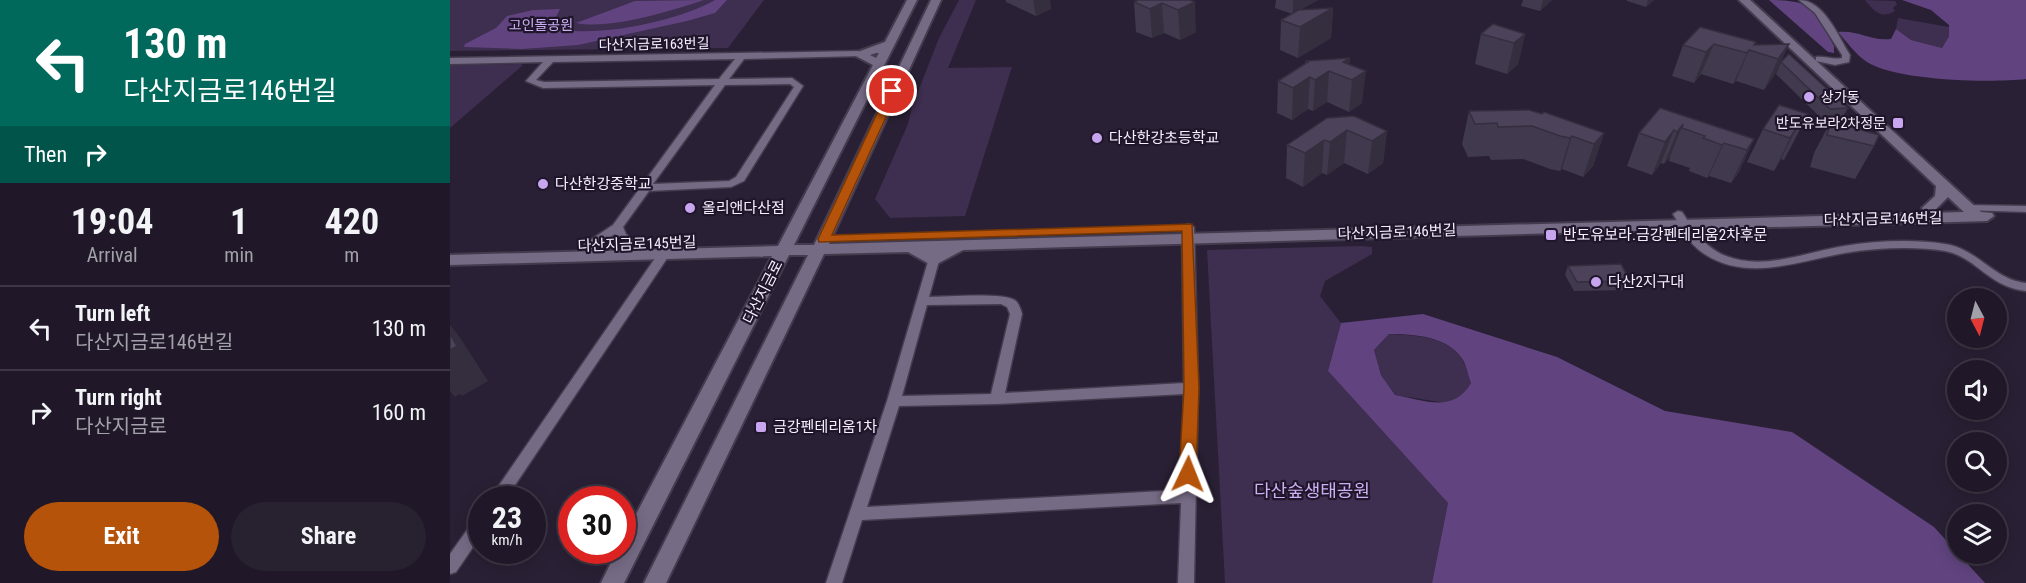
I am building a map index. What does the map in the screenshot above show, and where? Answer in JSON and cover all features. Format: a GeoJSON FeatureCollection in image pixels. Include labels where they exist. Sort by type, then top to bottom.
{"type":"FeatureCollection","features":[{"type":"Feature","properties":{"kind":"street","name":"다산지금로"},"geometry":{"type":"LineString","coordinates":[[612,583],[912,0]]}},
{"type":"Feature","properties":{"kind":"street","name":"다산지금로"},"geometry":{"type":"LineString","coordinates":[[655,583],[821,245],[936,0]]}},
{"type":"Feature","properties":{"kind":"street","name":"다산지금로146번길"},"geometry":{"type":"LineString","coordinates":[[1744,0],[1788,44],[1943,185],[1977,212]]}},
{"type":"Feature","properties":{"kind":"street"},"geometry":{"type":"LineString","coordinates":[[1755,0],[1977,212]]}},
{"type":"Feature","properties":{"kind":"street"},"geometry":{"type":"LineString","coordinates":[[1803,0],[1818,11],[1846,56],[1846,60],[1840,62],[1819,59]]}},
{"type":"Feature","properties":{"kind":"street"},"geometry":{"type":"LineString","coordinates":[[858,54],[876,50],[891,43]]}},
{"type":"Feature","properties":{"kind":"street"},"geometry":{"type":"LineString","coordinates":[[858,54],[880,64]]}},
{"type":"Feature","properties":{"kind":"street","name":"다산지금로163번길"},"geometry":{"type":"LineString","coordinates":[[450,61],[858,54]]}},
{"type":"Feature","properties":{"kind":"street"},"geometry":{"type":"LineString","coordinates":[[590,246],[617,227],[741,56]]}},
{"type":"Feature","properties":{"kind":"street"},"geometry":{"type":"LineString","coordinates":[[550,60],[530,81],[543,85],[792,81],[799,86],[740,179],[731,184],[644,188]]}},
{"type":"Feature","properties":{"kind":"street"},"geometry":{"type":"LineString","coordinates":[[1929,208],[1941,199],[1944,192],[1943,185]]}},
{"type":"Feature","properties":{"kind":"street","name":"다산지금로146번길"},"geometry":{"type":"LineString","coordinates":[[1682,219],[1929,208],[2026,215]]}},
{"type":"Feature","properties":{"kind":"street","name":"다산지금로146번길"},"geometry":{"type":"LineString","coordinates":[[821,245],[2026,209]]}},
{"type":"Feature","properties":{"kind":"street"},"geometry":{"type":"LineString","coordinates":[[1682,219],[1705,249],[1721,258],[1744,265],[1767,266],[1844,249],[1865,247],[1941,247],[1958,250],[1973,257],[1999,280],[2014,287],[2026,287]]}},
{"type":"Feature","properties":{"kind":"street"},"geometry":{"type":"LineString","coordinates":[[617,227],[621,236],[631,244]]}},
{"type":"Feature","properties":{"kind":"street"},"geometry":{"type":"LineString","coordinates":[[1186,583],[1191,388],[1188,233]]}},
{"type":"Feature","properties":{"kind":"street","name":"다산지금로146번길"},"geometry":{"type":"LineString","coordinates":[[821,245],[912,247],[1188,233]]}},
{"type":"Feature","properties":{"kind":"street","name":"다산지금로145번길"},"geometry":{"type":"LineString","coordinates":[[450,250],[631,244],[787,246]]}},
{"type":"Feature","properties":{"kind":"street","name":"다산지금로145번길"},"geometry":{"type":"LineString","coordinates":[[450,260],[664,254],[821,245]]}},
{"type":"Feature","properties":{"kind":"street"},"geometry":{"type":"LineString","coordinates":[[834,583],[894,401],[933,261],[960,245]]}},
{"type":"Feature","properties":{"kind":"street"},"geometry":{"type":"LineString","coordinates":[[912,247],[933,261]]}},
{"type":"Feature","properties":{"kind":"street"},"geometry":{"type":"LineString","coordinates":[[506,486],[664,254]]}},
{"type":"Feature","properties":{"kind":"street"},"geometry":{"type":"LineString","coordinates":[[923,301],[1003,300],[1012,304],[1016,314],[997,399]]}},
{"type":"Feature","properties":{"kind":"street"},"geometry":{"type":"LineString","coordinates":[[894,401],[997,399],[1191,388]]}},
{"type":"Feature","properties":{"kind":"street"},"geometry":{"type":"LineString","coordinates":[[857,514],[1187,496]]}},
{"type":"Feature","properties":{"kind":"street"},"geometry":{"type":"LineString","coordinates":[[450,567],[468,541]]}},
{"type":"Feature","properties":{"kind":"green space","name":"고인돌공원"},"geometry":{"type":"Polygon","coordinates":[[[450,0],[764,0],[728,48],[450,51],[450,0]]]}},
{"type":"Feature","properties":{"kind":"green space"},"geometry":{"type":"Polygon","coordinates":[[[704,0],[623,22],[576,23],[635,1],[704,0]]]}},
{"type":"Feature","properties":{"kind":"green space"},"geometry":{"type":"Polygon","coordinates":[[[715,0],[727,0],[715,13],[578,45],[522,49],[464,47],[465,44],[496,28],[507,16],[533,10],[560,9],[551,27],[588,31],[611,30],[680,15],[715,0]]]}},
{"type":"Feature","properties":{"kind":"green space"},"geometry":{"type":"Polygon","coordinates":[[[959,0],[976,0],[948,68],[1012,67],[965,216],[890,218],[875,199],[908,124],[912,107],[939,38],[959,0]]]}},
{"type":"Feature","properties":{"kind":"green space"},"geometry":{"type":"Polygon","coordinates":[[[1769,0],[1796,2],[1811,9],[1822,23],[1834,46],[1834,53],[1828,52],[1769,0]]]}},
{"type":"Feature","properties":{"kind":"green space"},"geometry":{"type":"Polygon","coordinates":[[[1865,0],[1895,1],[1897,4],[1893,8],[1895,11],[1890,14],[1881,14],[1865,0]]]}},
{"type":"Feature","properties":{"kind":"green space"},"geometry":{"type":"Polygon","coordinates":[[[1902,0],[2026,0],[2026,79],[1990,81],[1944,79],[1899,73],[1867,62],[1838,32],[1891,39],[1896,29],[1911,40],[1942,48],[1949,36],[1949,25],[1931,10],[1902,0]]]}},
{"type":"Feature","properties":{"kind":"green space"},"geometry":{"type":"Polygon","coordinates":[[[1898,18],[1949,27],[1949,36],[1942,48],[1911,40],[1896,29],[1898,18]]]}},
{"type":"Feature","properties":{"kind":"green space"},"geometry":{"type":"Polygon","coordinates":[[[450,65],[523,65],[450,128],[450,65]]]}},
{"type":"Feature","properties":{"kind":"green space","name":"다산숲생태공원"},"geometry":{"type":"Polygon","coordinates":[[[1372,247],[1372,254],[1325,281],[1320,296],[1341,323],[1328,371],[1448,503],[1432,583],[1225,583],[1207,250],[1372,247]]]}},
{"type":"Feature","properties":{"kind":"green space"},"geometry":{"type":"Polygon","coordinates":[[[1423,314],[1557,357],[1665,411],[1792,432],[1934,527],[1947,541],[1947,564],[1968,564],[1985,583],[1432,583],[1448,503],[1328,371],[1341,323],[1423,314]],[[1389,334],[1374,350],[1381,375],[1395,395],[1427,402],[1447,402],[1456,399],[1471,383],[1463,360],[1457,352],[1440,341],[1419,336],[1389,334]]]}},
{"type":"Feature","properties":{"kind":"green space"},"geometry":{"type":"Polygon","coordinates":[[[1389,334],[1430,338],[1449,346],[1464,363],[1471,383],[1462,397],[1446,403],[1395,395],[1381,375],[1374,350],[1389,334]]]}},
{"type":"Feature","properties":{"kind":"building"},"geometry":{"type":"Polygon","coordinates":[[[1138,0],[1190,0],[1195,2],[1178,10],[1162,3],[1150,9],[1134,2],[1138,0]]]}},
{"type":"Feature","properties":{"kind":"building"},"geometry":{"type":"Polygon","coordinates":[[[1333,8],[1300,27],[1281,20],[1298,10],[1333,8]]]}},
{"type":"Feature","properties":{"kind":"building"},"geometry":{"type":"Polygon","coordinates":[[[1493,24],[1525,34],[1514,43],[1481,34],[1493,24]]]}},
{"type":"Feature","properties":{"kind":"building"},"geometry":{"type":"Polygon","coordinates":[[[1700,27],[1756,42],[1754,45],[1789,44],[1778,59],[1749,50],[1747,53],[1714,44],[1706,52],[1683,45],[1700,27]]]}},
{"type":"Feature","properties":{"kind":"building"},"geometry":{"type":"Polygon","coordinates":[[[1789,54],[1848,108],[1830,109],[1781,62],[1789,54]]]}},
{"type":"Feature","properties":{"kind":"building"},"geometry":{"type":"Polygon","coordinates":[[[1350,58],[1343,62],[1366,71],[1352,80],[1329,71],[1315,80],[1310,77],[1293,88],[1278,81],[1308,62],[1305,61],[1350,58]]]}},
{"type":"Feature","properties":{"kind":"building"},"geometry":{"type":"Polygon","coordinates":[[[1779,105],[1808,114],[1801,128],[1797,127],[1790,138],[1763,129],[1779,105]]]}},
{"type":"Feature","properties":{"kind":"building"},"geometry":{"type":"Polygon","coordinates":[[[1660,108],[1754,139],[1747,150],[1703,138],[1705,136],[1682,128],[1683,124],[1677,132],[1674,130],[1665,142],[1639,133],[1660,108]]]}},
{"type":"Feature","properties":{"kind":"building"},"geometry":{"type":"Polygon","coordinates":[[[1529,110],[1542,114],[1544,112],[1604,133],[1594,144],[1532,126],[1498,127],[1497,123],[1475,124],[1469,111],[1529,110]]]}},
{"type":"Feature","properties":{"kind":"building"},"geometry":{"type":"Polygon","coordinates":[[[1354,116],[1387,131],[1372,141],[1347,130],[1330,142],[1324,140],[1305,153],[1287,145],[1327,118],[1354,116]]]}},
{"type":"Feature","properties":{"kind":"building"},"geometry":{"type":"Polygon","coordinates":[[[1831,121],[1879,135],[1874,146],[1827,135],[1831,121]]]}},
{"type":"Feature","properties":{"kind":"building"},"geometry":{"type":"Polygon","coordinates":[[[1621,264],[1630,281],[1577,282],[1568,266],[1621,264]]]}},
{"type":"Feature","properties":{"kind":"building"},"geometry":{"type":"Polygon","coordinates":[[[450,334],[457,346],[450,350],[450,334]]]}},
{"type":"Feature","properties":{"kind":"place","name":"상가동"},"geometry":{"type":"Point","coordinates":[1809,97]}},
{"type":"Feature","properties":{"kind":"place","name":"반도유보라2차정문"},"geometry":{"type":"Point","coordinates":[1898,123]}},
{"type":"Feature","properties":{"kind":"place","name":"다산한강초등학교"},"geometry":{"type":"Point","coordinates":[1097,138]}},
{"type":"Feature","properties":{"kind":"place","name":"다산한강중학교"},"geometry":{"type":"Point","coordinates":[543,184]}},
{"type":"Feature","properties":{"kind":"place","name":"올리앤다산점"},"geometry":{"type":"Point","coordinates":[690,208]}},
{"type":"Feature","properties":{"kind":"place","name":"반도유보라.금강펜테리움2차후문"},"geometry":{"type":"Point","coordinates":[1551,235]}},
{"type":"Feature","properties":{"kind":"place","name":"다산2지구대"},"geometry":{"type":"Point","coordinates":[1596,282]}},
{"type":"Feature","properties":{"kind":"place","name":"금강펜테리움1차"},"geometry":{"type":"Point","coordinates":[761,427]}},
{"type":"Feature","properties":{"kind":"route"},"geometry":{"type":"LineString","coordinates":[[892,91],[824,239],[1188,227],[1191,388],[1188,474]]}}]}
